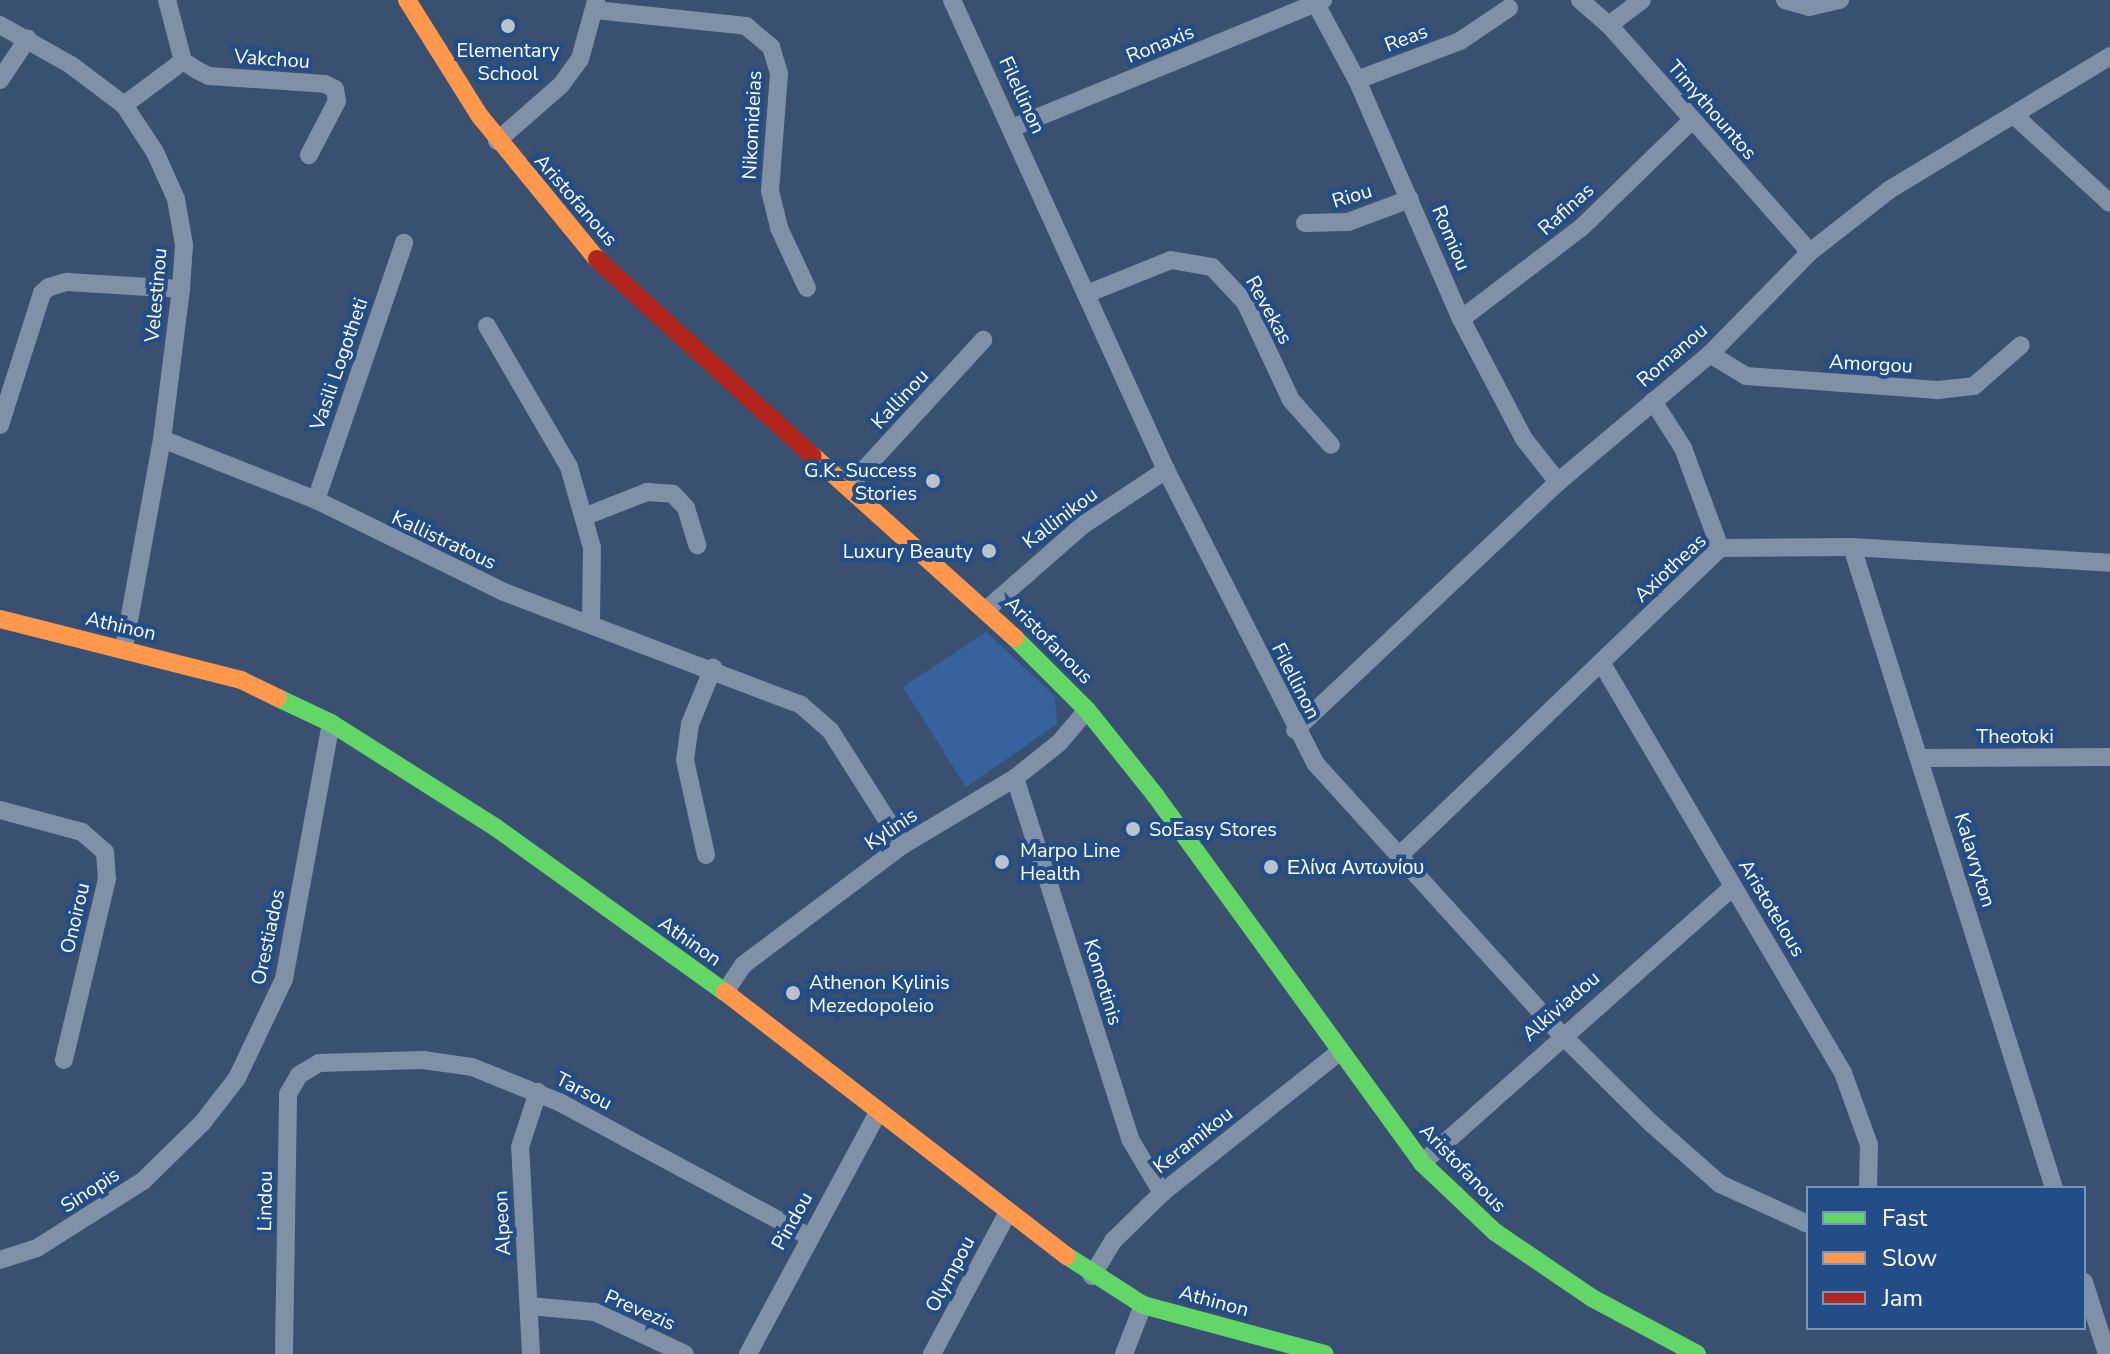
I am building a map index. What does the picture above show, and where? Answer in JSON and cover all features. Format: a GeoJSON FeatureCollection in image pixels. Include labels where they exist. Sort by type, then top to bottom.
{"type":"FeatureCollection","features":[{"type":"Feature","properties":{"kind":"street"},"geometry":{"type":"LineString","coordinates":[[124,105],[183,61],[167,0]]}},
{"type":"Feature","properties":{"kind":"street","name":"Aristofanous"},"geometry":{"type":"LineString","coordinates":[[407,0],[497,141],[578,240],[848,487],[987,609],[1087,710],[1155,795],[1338,1053],[1422,1163],[1495,1232],[1639,1325],[1697,1354]]}},
{"type":"Feature","properties":{"kind":"street","name":"Filellinon"},"geometry":{"type":"LineString","coordinates":[[952,0],[1014,127],[1166,470],[1295,730],[1315,763],[1561,1034],[1720,1184],[1806,1223]]}},
{"type":"Feature","properties":{"kind":"street","name":"Timythountos"},"geometry":{"type":"LineString","coordinates":[[1580,0],[1609,25],[1810,252]]}},
{"type":"Feature","properties":{"kind":"street"},"geometry":{"type":"LineString","coordinates":[[1609,25],[1642,0]]}},
{"type":"Feature","properties":{"kind":"street"},"geometry":{"type":"LineString","coordinates":[[1785,0],[1809,7],[1840,0]]}},
{"type":"Feature","properties":{"kind":"street","name":"Ronaxis"},"geometry":{"type":"LineString","coordinates":[[1014,127],[1319,2]]}},
{"type":"Feature","properties":{"kind":"street","name":"Romiou"},"geometry":{"type":"LineString","coordinates":[[1319,2],[1357,80],[1461,319],[1524,439],[1558,482]]}},
{"type":"Feature","properties":{"kind":"street"},"geometry":{"type":"LineString","coordinates":[[497,141],[561,85],[580,59],[595,5]]}},
{"type":"Feature","properties":{"kind":"street","name":"Nikomideias"},"geometry":{"type":"LineString","coordinates":[[595,5],[746,26],[771,47],[779,74],[770,191],[779,228],[807,288]]}},
{"type":"Feature","properties":{"kind":"street","name":"Reas"},"geometry":{"type":"LineString","coordinates":[[1357,80],[1460,41],[1509,8]]}},
{"type":"Feature","properties":{"kind":"street","name":"Velestinou"},"geometry":{"type":"LineString","coordinates":[[0,25],[28,38],[124,105],[155,152],[176,199],[184,245],[181,289],[162,439],[124,648]]}},
{"type":"Feature","properties":{"kind":"street"},"geometry":{"type":"LineString","coordinates":[[0,80],[28,38]]}},
{"type":"Feature","properties":{"kind":"street","name":"Romanou"},"geometry":{"type":"LineString","coordinates":[[1295,730],[1558,482],[1710,354],[1810,252],[1889,190],[2016,117],[2110,56]]}},
{"type":"Feature","properties":{"kind":"street","name":"Vakchou"},"geometry":{"type":"LineString","coordinates":[[183,61],[209,76],[331,86],[337,101],[309,155]]}},
{"type":"Feature","properties":{"kind":"street"},"geometry":{"type":"LineString","coordinates":[[2016,117],[2110,203]]}},
{"type":"Feature","properties":{"kind":"street","name":"Rafinas"},"geometry":{"type":"LineString","coordinates":[[1461,319],[1581,228],[1691,121]]}},
{"type":"Feature","properties":{"kind":"street","name":"Riou"},"geometry":{"type":"LineString","coordinates":[[1305,223],[1348,222],[1410,199]]}},
{"type":"Feature","properties":{"kind":"street","name":"Vasili Logotheti"},"geometry":{"type":"LineString","coordinates":[[316,500],[404,243]]}},
{"type":"Feature","properties":{"kind":"street","name":"Revekas"},"geometry":{"type":"LineString","coordinates":[[1089,293],[1171,260],[1212,267],[1245,302],[1291,400],[1331,445]]}},
{"type":"Feature","properties":{"kind":"street"},"geometry":{"type":"LineString","coordinates":[[0,425],[49,287],[67,282],[181,289]]}},
{"type":"Feature","properties":{"kind":"street"},"geometry":{"type":"LineString","coordinates":[[487,326],[569,467],[586,516],[595,583],[591,622]]}},
{"type":"Feature","properties":{"kind":"street","name":"Kallinou"},"geometry":{"type":"LineString","coordinates":[[848,487],[983,340]]}},
{"type":"Feature","properties":{"kind":"street","name":"Amorgou"},"geometry":{"type":"LineString","coordinates":[[1710,354],[1746,376],[1937,390],[1974,386],[2021,345]]}},
{"type":"Feature","properties":{"kind":"street"},"geometry":{"type":"LineString","coordinates":[[1653,401],[1683,448],[1720,548]]}},
{"type":"Feature","properties":{"kind":"street","name":"Kallistratous"},"geometry":{"type":"LineString","coordinates":[[162,439],[316,500],[504,592],[790,699],[830,730],[903,845]]}},
{"type":"Feature","properties":{"kind":"street","name":"Kallinikou"},"geometry":{"type":"LineString","coordinates":[[987,609],[1083,525],[1166,470]]}},
{"type":"Feature","properties":{"kind":"street"},"geometry":{"type":"LineString","coordinates":[[586,516],[647,492],[673,494],[686,508],[697,545]]}},
{"type":"Feature","properties":{"kind":"street","name":"Axiotheas"},"geometry":{"type":"LineString","coordinates":[[1400,855],[1720,548],[1852,547],[2110,563]]}},
{"type":"Feature","properties":{"kind":"street","name":"Kalavryton"},"geometry":{"type":"LineString","coordinates":[[1852,547],[2053,1186]]}},
{"type":"Feature","properties":{"kind":"street","name":"Athinon"},"geometry":{"type":"LineString","coordinates":[[0,619],[241,680],[331,723],[495,827],[725,992],[1007,1214],[1092,1276],[1143,1305],[1324,1354]]}},
{"type":"Feature","properties":{"kind":"street","name":"Aristotelous"},"geometry":{"type":"LineString","coordinates":[[1601,662],[1845,1077],[1869,1145],[1868,1186]]}},
{"type":"Feature","properties":{"kind":"street"},"geometry":{"type":"LineString","coordinates":[[706,855],[685,760],[690,724],[713,668]]}},
{"type":"Feature","properties":{"kind":"street","name":"Kylinis"},"geometry":{"type":"LineString","coordinates":[[725,992],[743,965],[903,845],[1015,778],[1059,743],[1087,710]]}},
{"type":"Feature","properties":{"kind":"street","name":"Orestiados"},"geometry":{"type":"LineString","coordinates":[[190,1135],[237,1078],[284,979],[331,723]]}},
{"type":"Feature","properties":{"kind":"street","name":"Theotoki"},"geometry":{"type":"LineString","coordinates":[[1920,758],[2110,757]]}},
{"type":"Feature","properties":{"kind":"street","name":"Komotinis"},"geometry":{"type":"LineString","coordinates":[[1015,778],[1130,1139],[1162,1193]]}},
{"type":"Feature","properties":{"kind":"street","name":"Onoirou"},"geometry":{"type":"LineString","coordinates":[[0,810],[82,832],[105,852],[107,879],[64,1060]]}},
{"type":"Feature","properties":{"kind":"street","name":"Alkiviadou"},"geometry":{"type":"LineString","coordinates":[[1422,1163],[1561,1034],[1733,887]]}},
{"type":"Feature","properties":{"kind":"street","name":"Keramikou"},"geometry":{"type":"LineString","coordinates":[[1092,1276],[1113,1241],[1162,1193],[1338,1053]]}},
{"type":"Feature","properties":{"kind":"street","name":"Tarsou"},"geometry":{"type":"LineString","coordinates":[[319,1063],[423,1060],[472,1067],[538,1092],[808,1236]]}},
{"type":"Feature","properties":{"kind":"street","name":"Lindou"},"geometry":{"type":"LineString","coordinates":[[284,1354],[288,1094],[299,1075],[319,1063]]}},
{"type":"Feature","properties":{"kind":"street","name":"Alpeon"},"geometry":{"type":"LineString","coordinates":[[531,1354],[520,1147],[538,1092]]}},
{"type":"Feature","properties":{"kind":"street","name":"Pindou"},"geometry":{"type":"LineString","coordinates":[[748,1354],[808,1236],[879,1111]]}},
{"type":"Feature","properties":{"kind":"street","name":"Sinopis"},"geometry":{"type":"LineString","coordinates":[[0,1260],[37,1248],[115,1202],[190,1135]]}},
{"type":"Feature","properties":{"kind":"street","name":"Olympou"},"geometry":{"type":"LineString","coordinates":[[932,1354],[1007,1214]]}},
{"type":"Feature","properties":{"kind":"street"},"geometry":{"type":"LineString","coordinates":[[2086,1288],[2107,1354]]}},
{"type":"Feature","properties":{"kind":"street"},"geometry":{"type":"LineString","coordinates":[[1124,1354],[1143,1305]]}},
{"type":"Feature","properties":{"kind":"street","name":"Prevezis"},"geometry":{"type":"LineString","coordinates":[[529,1306],[595,1312],[685,1354]]}},
{"type":"Feature","properties":{"kind":"street","name":"Aristofanous"},"geometry":{"type":"LineString","coordinates":[[1639,1325],[1672,1354]]}},
{"type":"Feature","properties":{"kind":"shaded area"},"geometry":{"type":"Polygon","coordinates":[[[986,632],[1055,696],[1057,724],[966,787],[903,687],[986,632]]]}},
{"type":"Feature","properties":{"kind":"traffic: fast"},"geometry":{"type":"LineString","coordinates":[[1015,638],[1087,710],[1155,795],[1422,1163],[1495,1232],[1592,1298],[1697,1354]]}},
{"type":"Feature","properties":{"kind":"traffic: fast"},"geometry":{"type":"LineString","coordinates":[[278,698],[331,723],[495,827],[725,992]]}},
{"type":"Feature","properties":{"kind":"traffic: fast"},"geometry":{"type":"LineString","coordinates":[[1067,1256],[1143,1305],[1324,1354]]}},
{"type":"Feature","properties":{"kind":"traffic: slow"},"geometry":{"type":"LineString","coordinates":[[407,0],[479,115],[597,259]]}},
{"type":"Feature","properties":{"kind":"traffic: slow"},"geometry":{"type":"LineString","coordinates":[[813,456],[1015,638]]}},
{"type":"Feature","properties":{"kind":"traffic: slow"},"geometry":{"type":"LineString","coordinates":[[0,619],[241,680],[278,698]]}},
{"type":"Feature","properties":{"kind":"traffic: slow"},"geometry":{"type":"LineString","coordinates":[[725,992],[1067,1256]]}},
{"type":"Feature","properties":{"kind":"traffic: jam"},"geometry":{"type":"LineString","coordinates":[[597,259],[813,456]]}},
{"type":"Feature","properties":{"kind":"place","name":"Elementary School"},"geometry":{"type":"Point","coordinates":[508,26]}},
{"type":"Feature","properties":{"kind":"place","name":"G.K. Success Stories"},"geometry":{"type":"Point","coordinates":[933,481]}},
{"type":"Feature","properties":{"kind":"place","name":"Luxury Beauty"},"geometry":{"type":"Point","coordinates":[989,551]}},
{"type":"Feature","properties":{"kind":"place","name":"SoEasy Stores"},"geometry":{"type":"Point","coordinates":[1133,829]}},
{"type":"Feature","properties":{"kind":"place","name":"Marpo Line Health"},"geometry":{"type":"Point","coordinates":[1002,862]}},
{"type":"Feature","properties":{"kind":"place","name":"Ελίνα Αντωνίου"},"geometry":{"type":"Point","coordinates":[1271,867]}},
{"type":"Feature","properties":{"kind":"place","name":"Athenon Kylinis Mezedopoleio"},"geometry":{"type":"Point","coordinates":[793,993]}}]}
